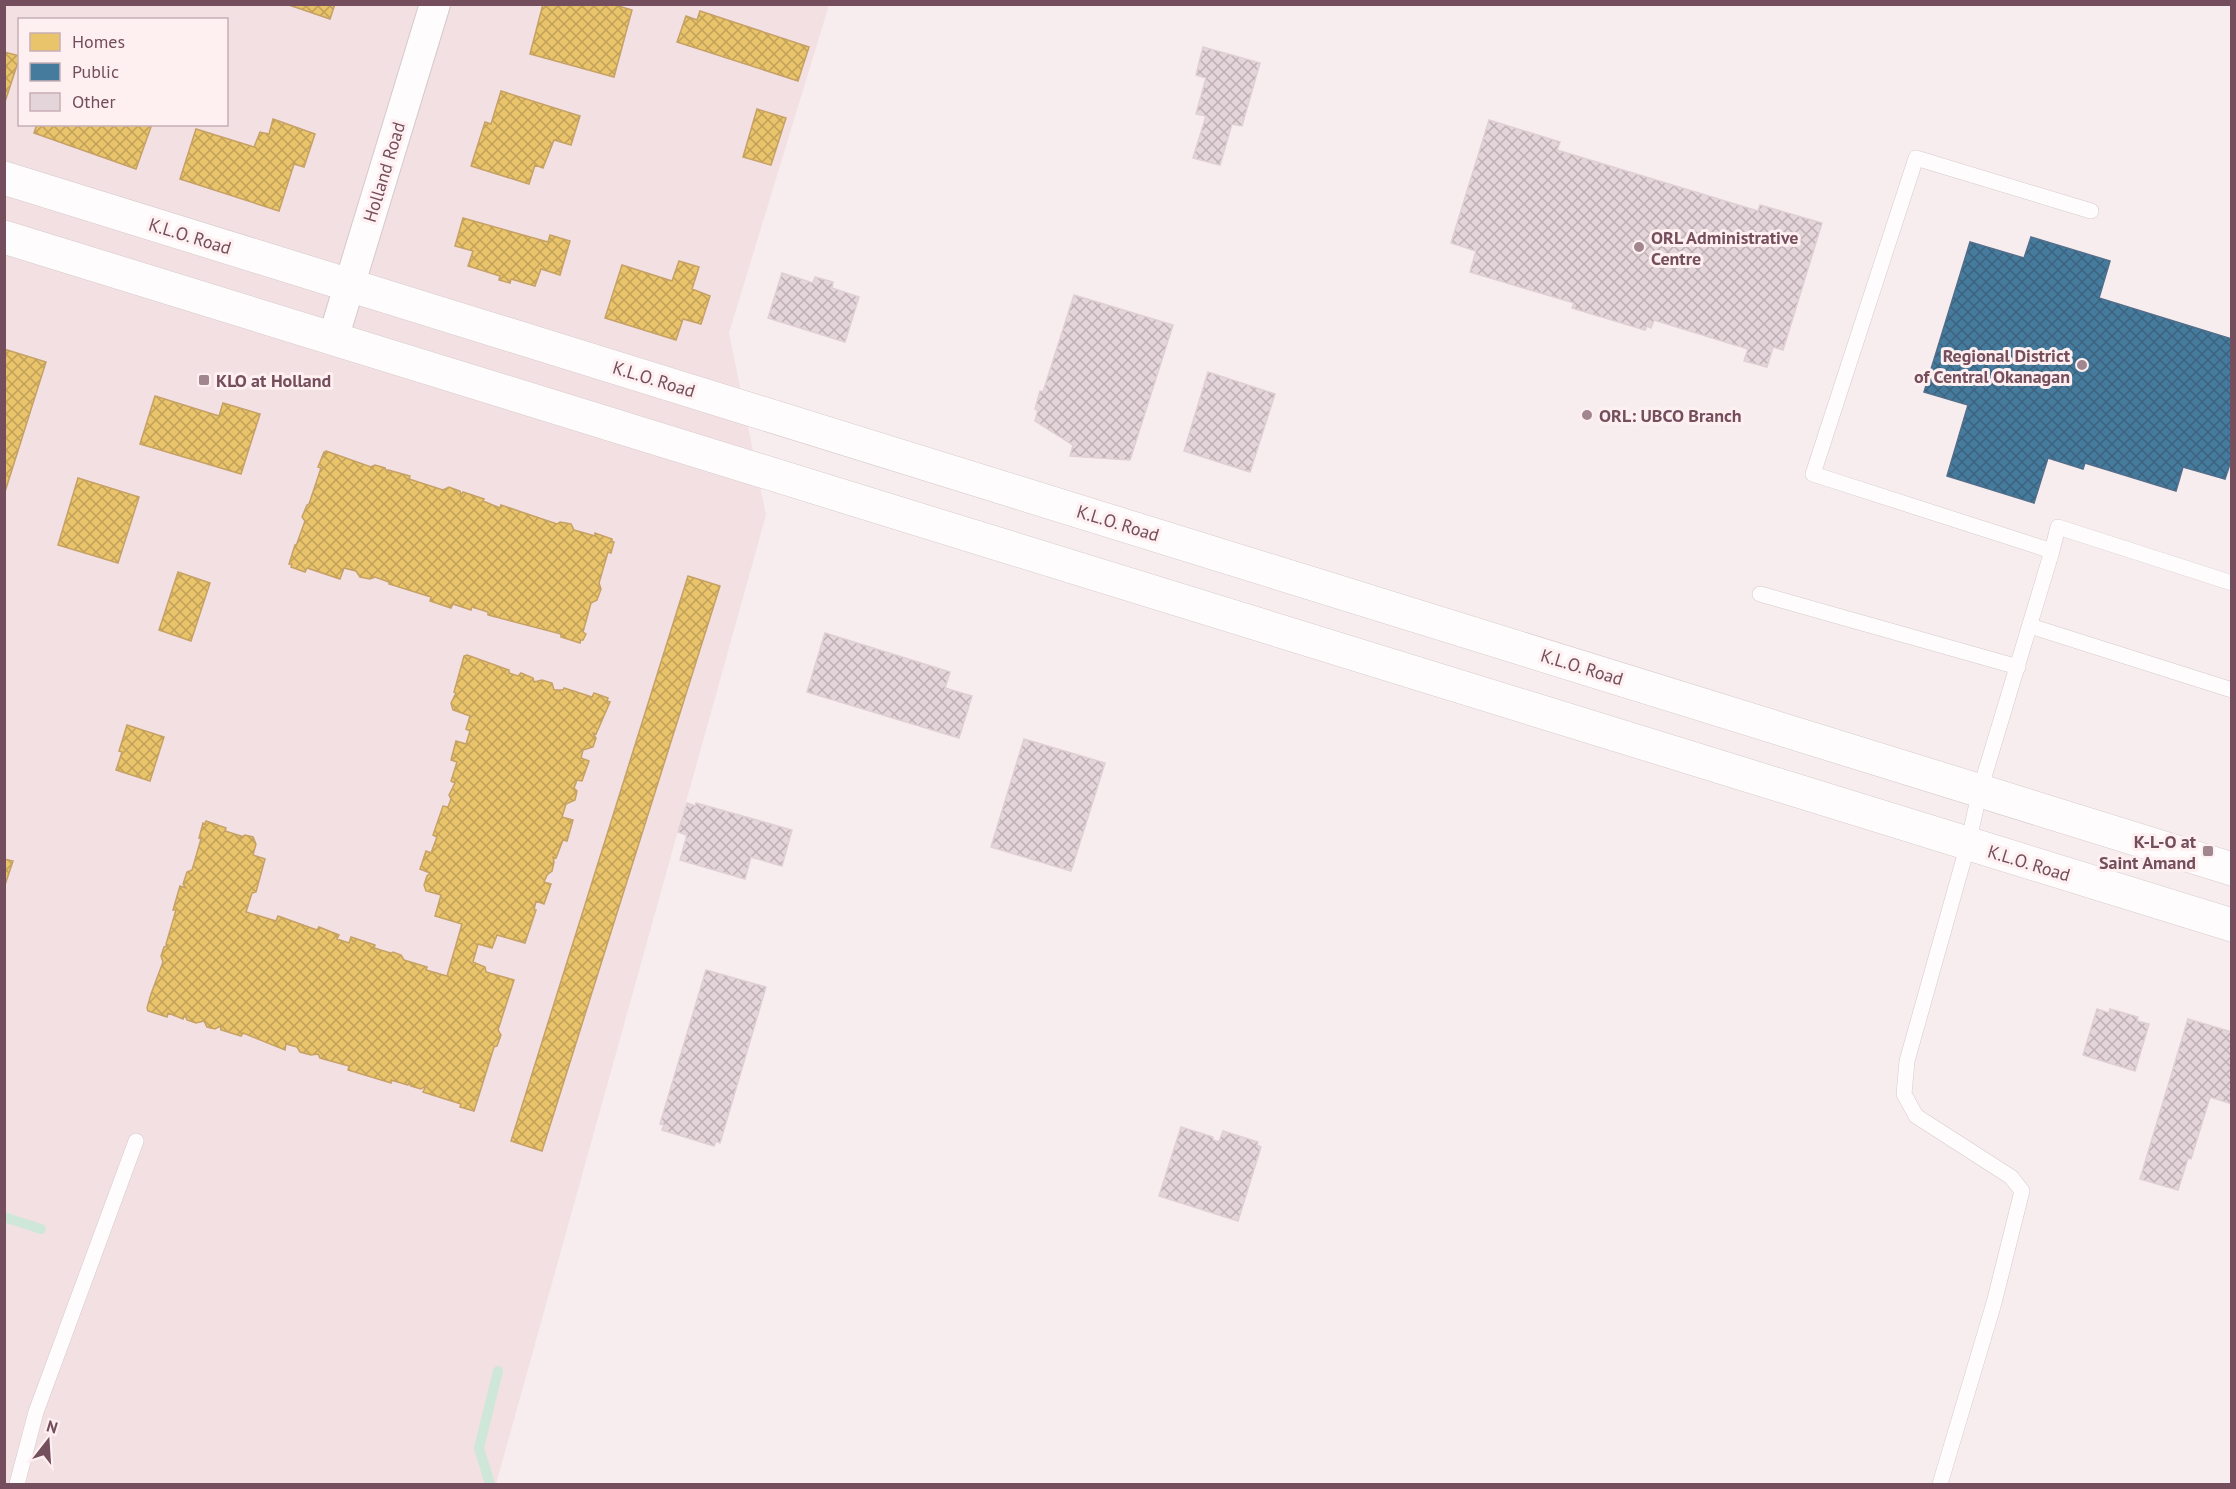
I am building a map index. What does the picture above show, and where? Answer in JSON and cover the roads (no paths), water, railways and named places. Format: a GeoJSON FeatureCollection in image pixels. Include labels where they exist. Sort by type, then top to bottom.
{"type":"FeatureCollection","features":[{"type":"Feature","properties":{"kind":"main road","name":"K.L.O. Road"},"geometry":{"type":"LineString","coordinates":[[4,178],[2232,869]]}},
{"type":"Feature","properties":{"kind":"main road","name":"K.L.O. Road"},"geometry":{"type":"LineString","coordinates":[[4,237],[2232,925]]}},
{"type":"Feature","properties":{"kind":"street","name":"Holland Road"},"geometry":{"type":"LineString","coordinates":[[333,339],[435,4]]}},
{"type":"Feature","properties":{"kind":"lane"},"geometry":{"type":"LineString","coordinates":[[2052,551],[1813,474],[1916,158],[2091,211]]}},
{"type":"Feature","properties":{"kind":"lane"},"geometry":{"type":"LineString","coordinates":[[1940,1485],[1994,1303],[2022,1191],[2011,1177],[1916,1116],[1904,1094],[1907,1061],[1968,844],[1980,790],[2058,527],[2232,583]]}},
{"type":"Feature","properties":{"kind":"lane"},"geometry":{"type":"LineString","coordinates":[[1760,594],[2018,667]]}},
{"type":"Feature","properties":{"kind":"lane"},"geometry":{"type":"LineString","coordinates":[[2030,626],[2232,690]]}},
{"type":"Feature","properties":{"kind":"lane"},"geometry":{"type":"LineString","coordinates":[[19,1484],[36,1412],[136,1141]]}},
{"type":"Feature","properties":{"kind":"waterway"},"geometry":{"type":"LineString","coordinates":[[4,1217],[41,1229]]}},
{"type":"Feature","properties":{"kind":"waterway"},"geometry":{"type":"LineString","coordinates":[[490,1484],[479,1448],[498,1371]]}},
{"type":"Feature","properties":{"kind":"place","name":"ORL Administrative Centre"},"geometry":{"type":"Point","coordinates":[1639,247]}},
{"type":"Feature","properties":{"kind":"place","name":"Regional District of Central Okanagan"},"geometry":{"type":"Point","coordinates":[2082,365]}},
{"type":"Feature","properties":{"kind":"place","name":"KLO at Holland"},"geometry":{"type":"Point","coordinates":[204,380]}},
{"type":"Feature","properties":{"kind":"place","name":"ORL: UBCO Branch"},"geometry":{"type":"Point","coordinates":[1587,415]}},
{"type":"Feature","properties":{"kind":"place","name":"K-L-O at Saint Amand"},"geometry":{"type":"Point","coordinates":[2208,851]}}]}
